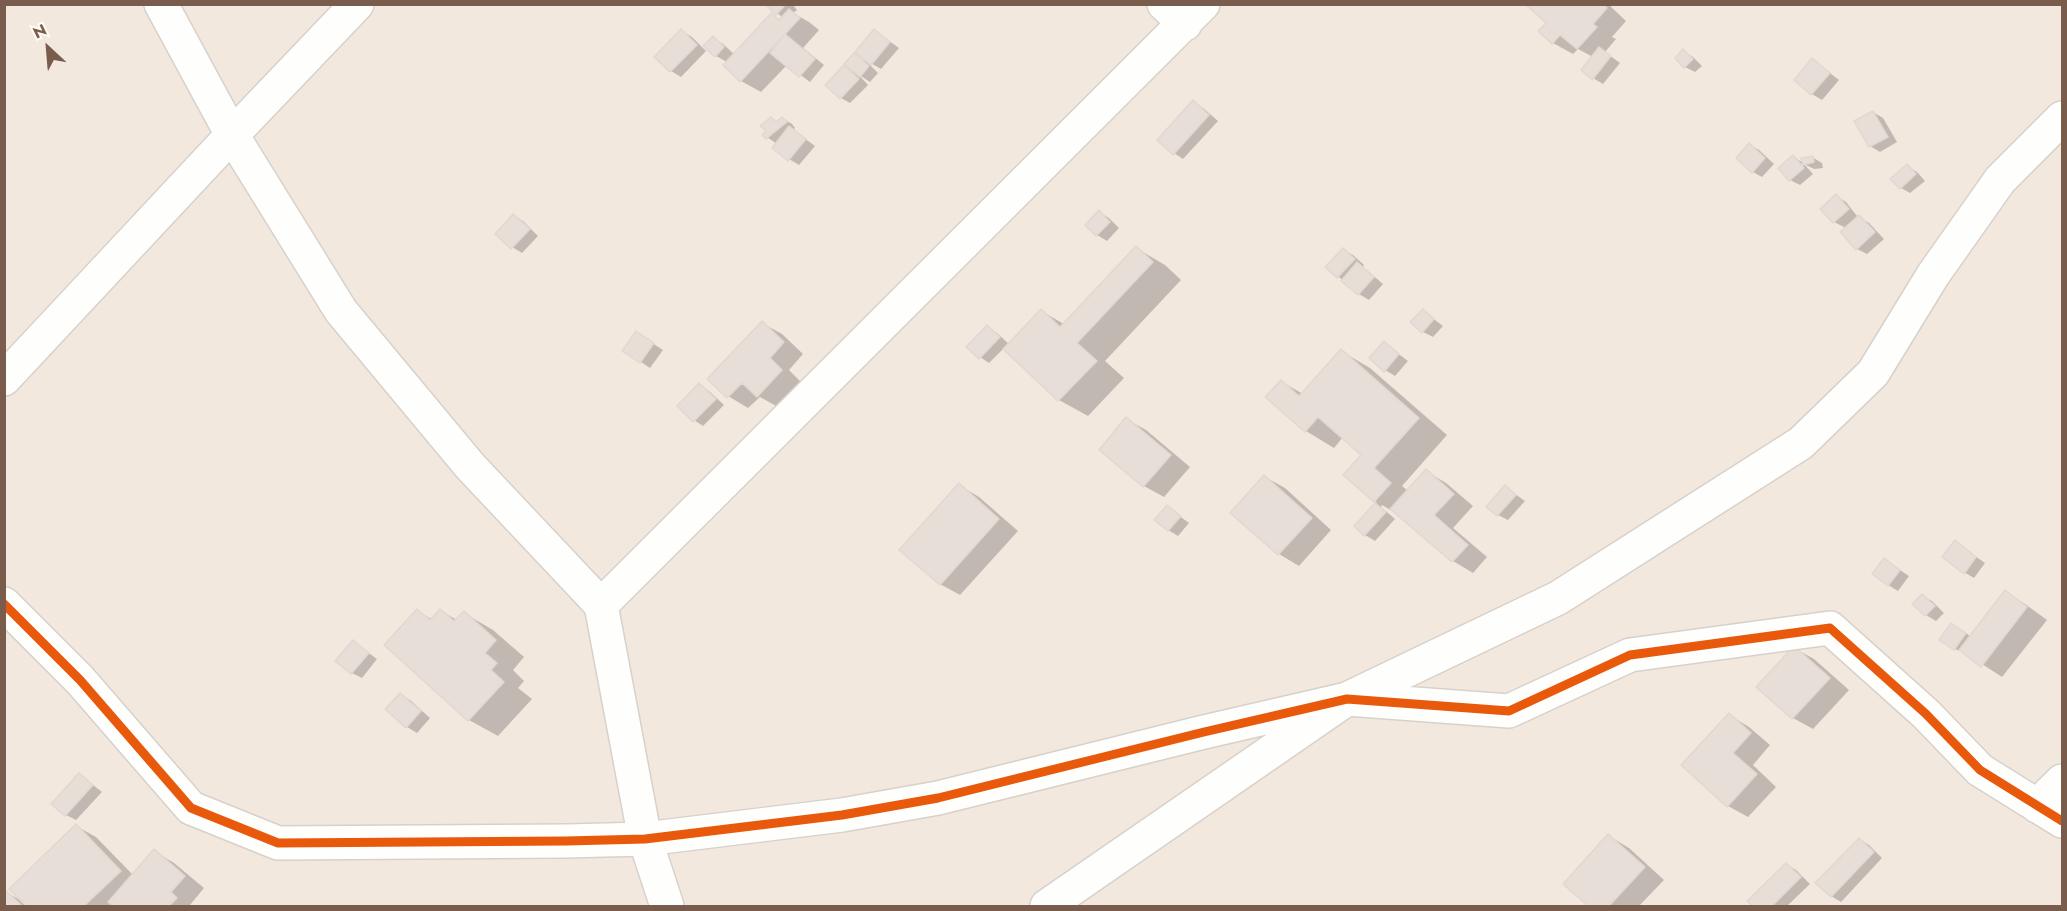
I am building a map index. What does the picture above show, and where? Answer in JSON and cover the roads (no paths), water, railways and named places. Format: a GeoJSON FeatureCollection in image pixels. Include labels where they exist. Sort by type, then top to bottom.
{"type":"FeatureCollection","features":[{"type":"Feature","properties":{"kind":"street"},"geometry":{"type":"LineString","coordinates":[[161,4],[232,135],[341,311],[470,466],[602,605],[645,838],[667,906]]}},
{"type":"Feature","properties":{"kind":"street"},"geometry":{"type":"LineString","coordinates":[[4,379],[357,4]]}},
{"type":"Feature","properties":{"kind":"street"},"geometry":{"type":"LineString","coordinates":[[602,605],[1184,11]]}},
{"type":"Feature","properties":{"kind":"street"},"geometry":{"type":"LineString","coordinates":[[1047,906],[1347,699],[1558,598],[1801,443],[1873,373],[1933,275],[2000,180],[2062,118]]}},
{"type":"Feature","properties":{"kind":"street"},"geometry":{"type":"LineString","coordinates":[[4,604],[80,680],[191,808],[278,843],[566,841],[645,838],[842,815],[938,798],[1347,699],[1509,711],[1630,655],[1830,628],[1926,714],[1980,770],[2050,814],[2062,781]]}}]}
